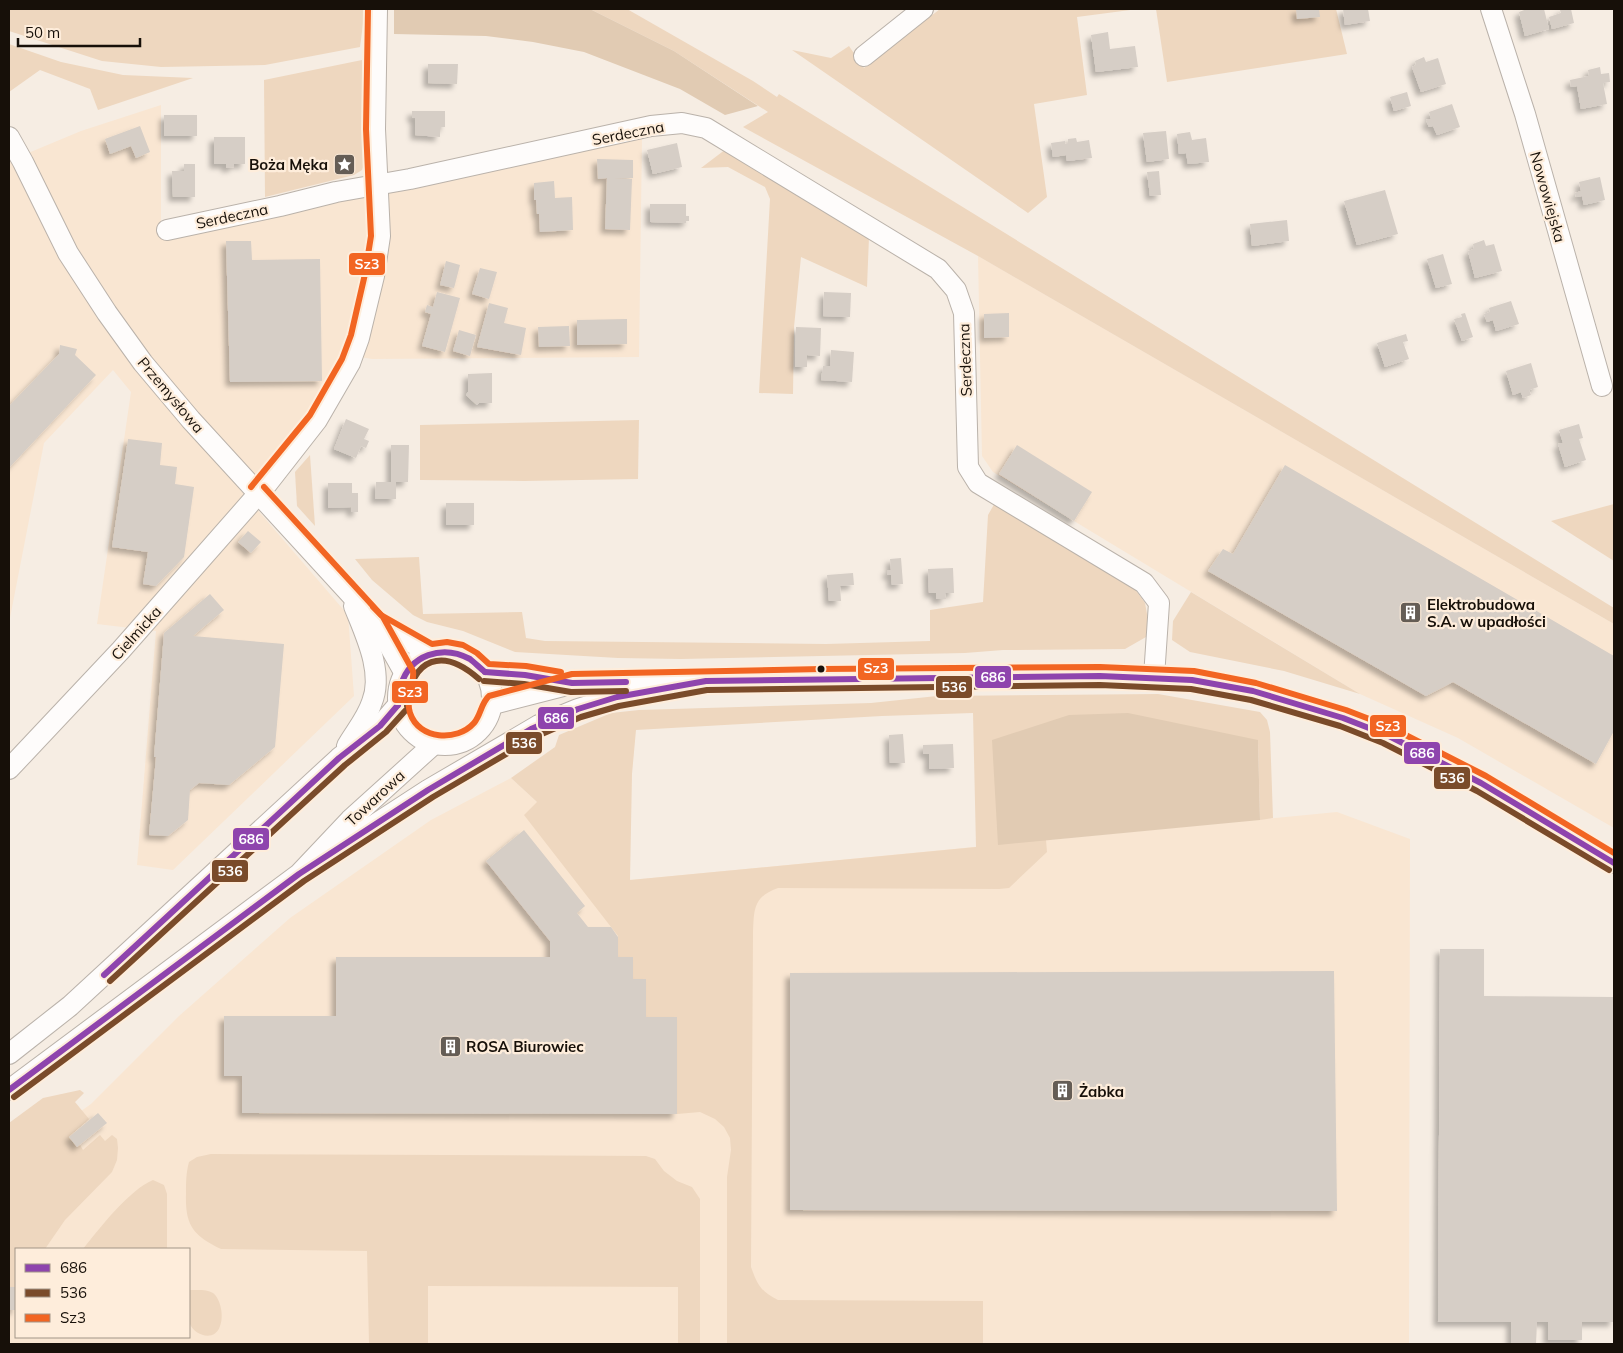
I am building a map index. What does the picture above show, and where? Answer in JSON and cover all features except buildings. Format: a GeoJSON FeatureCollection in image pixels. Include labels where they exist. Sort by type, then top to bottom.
{"type":"FeatureCollection","features":[{"type":"Feature","properties":{"kind":"street","name":"Cielmicka"},"geometry":{"type":"LineString","coordinates":[[9,769],[121,650],[258,493],[318,420],[350,363],[359,338],[378,253],[380,218],[375,129],[377,9]]}},
{"type":"Feature","properties":{"kind":"street"},"geometry":{"type":"LineString","coordinates":[[864,56],[924,9]]}},
{"type":"Feature","properties":{"kind":"street","name":"Nowowiejska"},"geometry":{"type":"LineString","coordinates":[[1491,9],[1524,114],[1602,386]]}},
{"type":"Feature","properties":{"kind":"street","name":"Serdeczna"},"geometry":{"type":"LineString","coordinates":[[167,230],[336,192],[410,179],[651,126],[682,123],[706,128],[938,268],[956,290],[964,313],[968,467],[978,483],[1144,583],[1159,602],[1154,677]]}},
{"type":"Feature","properties":{"kind":"street","name":"Przemysłowa"},"geometry":{"type":"LineString","coordinates":[[9,137],[68,254],[106,313],[143,363],[191,420],[376,622],[405,674]]}},
{"type":"Feature","properties":{"kind":"street"},"geometry":{"type":"LineString","coordinates":[[339,758],[373,701],[376,676],[371,648],[349,594]]}},
{"type":"Feature","properties":{"kind":"street","name":"Przemysłowa"},"geometry":{"type":"LineString","coordinates":[[376,622],[430,653]]}},
{"type":"Feature","properties":{"kind":"street"},"geometry":{"type":"LineString","coordinates":[[454,652],[477,662],[485,672],[493,693],[493,704],[489,717],[482,728],[472,737],[460,743],[447,746],[434,744],[423,740],[407,726],[401,716],[398,705],[399,689],[405,674],[416,661],[430,653],[454,652]]}},
{"type":"Feature","properties":{"kind":"street"},"geometry":{"type":"LineString","coordinates":[[485,672],[572,683],[1100,676],[1154,677],[1192,680],[1253,690],[1387,734],[1480,784],[1614,863]]}},
{"type":"Feature","properties":{"kind":"street"},"geometry":{"type":"LineString","coordinates":[[299,874],[428,790],[539,725],[578,709],[617,697],[706,681]]}},
{"type":"Feature","properties":{"kind":"street"},"geometry":{"type":"LineString","coordinates":[[493,704],[572,683]]}},
{"type":"Feature","properties":{"kind":"street"},"geometry":{"type":"LineString","coordinates":[[9,1054],[70,1006],[339,758],[380,726],[398,705]]}},
{"type":"Feature","properties":{"kind":"street","name":"Towarowa"},"geometry":{"type":"LineString","coordinates":[[9,1090],[299,874],[350,820],[434,744]]}},
{"type":"Feature","properties":{"kind":"shaded area"},"geometry":{"type":"Polygon","coordinates":[[[9,9],[365,9],[360,47],[265,65],[161,67],[102,61],[9,31],[9,9]]]}},
{"type":"Feature","properties":{"kind":"shaded area"},"geometry":{"type":"Polygon","coordinates":[[[394,9],[590,9],[674,51],[758,106],[725,115],[680,89],[584,52],[533,42],[486,36],[394,34],[394,9]]]}},
{"type":"Feature","properties":{"kind":"shaded area"},"geometry":{"type":"Polygon","coordinates":[[[590,9],[627,9],[753,81],[777,97],[779,94],[1614,608],[1614,624],[978,256],[743,127],[768,112],[674,51],[590,9]]]}},
{"type":"Feature","properties":{"kind":"shaded area"},"geometry":{"type":"Polygon","coordinates":[[[940,9],[1138,9],[1077,17],[1087,95],[1034,104],[1047,197],[1028,213],[792,50],[831,58],[849,46],[864,68],[940,9]]]}},
{"type":"Feature","properties":{"kind":"shaded area"},"geometry":{"type":"Polygon","coordinates":[[[1156,9],[1336,9],[1347,54],[1167,82],[1156,9]]]}},
{"type":"Feature","properties":{"kind":"shaded area"},"geometry":{"type":"Polygon","coordinates":[[[9,44],[61,62],[123,75],[193,78],[98,110],[90,89],[40,70],[9,92],[9,44]]]}},
{"type":"Feature","properties":{"kind":"shaded area"},"geometry":{"type":"Polygon","coordinates":[[[362,60],[365,161],[362,170],[354,175],[265,197],[264,80],[362,60]]]}},
{"type":"Feature","properties":{"kind":"shaded area"},"geometry":{"type":"Polygon","coordinates":[[[161,105],[161,237],[358,196],[404,191],[642,138],[639,357],[372,359],[342,354],[305,417],[243,493],[348,615],[354,696],[173,870],[137,865],[156,631],[97,624],[131,392],[113,370],[44,443],[9,623],[9,161],[81,131],[161,105]]]}},
{"type":"Feature","properties":{"kind":"shaded area"},"geometry":{"type":"Polygon","coordinates":[[[726,149],[869,237],[867,287],[801,257],[794,327],[793,394],[759,393],[770,199],[765,187],[728,167],[701,168],[726,149]]]}},
{"type":"Feature","properties":{"kind":"shaded area"},"geometry":{"type":"Polygon","coordinates":[[[978,256],[1614,624],[1614,828],[1458,738],[1360,694],[993,472],[982,456],[978,256]]]}},
{"type":"Feature","properties":{"kind":"shaded area"},"geometry":{"type":"Polygon","coordinates":[[[639,420],[638,479],[420,480],[420,425],[639,420]]]}},
{"type":"Feature","properties":{"kind":"shaded area"},"geometry":{"type":"Polygon","coordinates":[[[310,455],[315,526],[297,506],[295,472],[310,455]]]}},
{"type":"Feature","properties":{"kind":"shaded area"},"geometry":{"type":"Polygon","coordinates":[[[996,501],[1130,582],[1145,603],[1149,625],[1146,637],[1125,649],[1003,650],[965,653],[681,659],[618,658],[515,652],[463,631],[427,622],[413,615],[372,580],[355,559],[419,557],[423,614],[522,612],[526,638],[545,641],[826,644],[930,641],[930,610],[983,602],[988,515],[996,501]]]}},
{"type":"Feature","properties":{"kind":"shaded area"},"geometry":{"type":"Polygon","coordinates":[[[1614,504],[1614,561],[1551,521],[1614,504]]]}},
{"type":"Feature","properties":{"kind":"shaded area"},"geometry":{"type":"Polygon","coordinates":[[[1191,592],[1360,694],[1284,671],[1190,652],[1172,640],[1173,621],[1191,592]]]}},
{"type":"Feature","properties":{"kind":"shaded area"},"geometry":{"type":"Polygon","coordinates":[[[1158,694],[1260,712],[1267,720],[1270,732],[1273,818],[1260,820],[1258,740],[1046,840],[1047,852],[1009,888],[778,888],[764,895],[756,905],[753,934],[751,1267],[755,1278],[764,1291],[778,1300],[983,1301],[983,1344],[727,1344],[727,1177],[731,1150],[730,1138],[724,1127],[715,1119],[700,1112],[677,1114],[677,1017],[646,1017],[646,979],[633,979],[633,957],[618,957],[618,936],[524,815],[537,802],[511,778],[555,747],[559,735],[611,713],[639,710],[871,703],[937,696],[1158,694]],[[973,713],[882,716],[636,730],[632,774],[630,880],[976,847],[973,713]]]}},
{"type":"Feature","properties":{"kind":"shaded area"},"geometry":{"type":"Polygon","coordinates":[[[1128,713],[1258,740],[1260,820],[998,845],[992,740],[1069,715],[1128,713]]]}},
{"type":"Feature","properties":{"kind":"shaded area"},"geometry":{"type":"Polygon","coordinates":[[[511,778],[631,880],[1337,812],[1410,839],[1409,1344],[9,1344],[9,1162],[91,1104],[179,1016],[290,918],[431,820],[511,778]]]}},
{"type":"Feature","properties":{"kind":"shaded area"},"geometry":{"type":"Polygon","coordinates":[[[80,1090],[84,1093],[75,1102],[89,1119],[69,1137],[77,1147],[80,1145],[83,1150],[100,1135],[105,1141],[112,1135],[117,1139],[117,1160],[112,1172],[65,1220],[46,1248],[15,1248],[15,1287],[9,1287],[9,1123],[43,1098],[80,1090]]]}},
{"type":"Feature","properties":{"kind":"shaded area"},"geometry":{"type":"Polygon","coordinates":[[[211,1154],[646,1156],[655,1159],[664,1171],[677,1181],[692,1187],[700,1199],[700,1344],[678,1344],[678,1287],[428,1286],[428,1344],[369,1344],[367,1251],[221,1249],[197,1234],[189,1222],[187,1214],[187,1170],[189,1162],[197,1157],[211,1154]]]}},
{"type":"Feature","properties":{"kind":"shaded area"},"geometry":{"type":"Polygon","coordinates":[[[153,1180],[164,1185],[167,1194],[167,1248],[84,1248],[125,1201],[153,1180]]]}},
{"type":"Feature","properties":{"kind":"shaded area"},"geometry":{"type":"Polygon","coordinates":[[[190,1290],[202,1290],[213,1293],[218,1299],[221,1308],[222,1318],[220,1326],[210,1336],[200,1334],[190,1324],[190,1290]]]}},
{"type":"Feature","properties":{"kind":"transit line","name":"Sz3"},"geometry":{"type":"LineString","coordinates":[[251,487],[310,415],[342,359],[351,335],[365,274],[371,236],[366,129],[368,9]]}},
{"type":"Feature","properties":{"kind":"transit line","name":"Sz3"},"geometry":{"type":"LineString","coordinates":[[264,487],[383,617],[413,671],[413,681],[409,696],[410,713],[421,729],[430,733],[449,735],[467,729],[474,723],[489,696],[572,674],[822,669],[1100,667],[1194,671],[1256,683],[1346,710],[1390,727],[1486,776],[1614,853]]}},
{"type":"Feature","properties":{"kind":"transit line","name":"Sz3"},"geometry":{"type":"LineString","coordinates":[[373,607],[381,615],[432,644],[447,642],[463,645],[477,653],[489,664],[526,666],[561,672]]}},
{"type":"Feature","properties":{"kind":"transit line","name":"686"},"geometry":{"type":"LineString","coordinates":[[398,705],[400,688],[405,675],[412,666],[428,655],[438,653],[459,655],[470,659],[485,672]]}},
{"type":"Feature","properties":{"kind":"transit line","name":"536"},"geometry":{"type":"LineString","coordinates":[[407,706],[410,689],[415,677],[422,667],[431,662],[453,663],[466,669],[479,679]]}},
{"type":"Feature","properties":{"kind":"transit line","name":"686"},"geometry":{"type":"LineString","coordinates":[[485,672],[525,675],[572,683],[626,682]]}},
{"type":"Feature","properties":{"kind":"transit line","name":"686"},"geometry":{"type":"LineString","coordinates":[[9,1090],[299,874],[428,790],[531,729],[578,709],[617,697],[706,681],[1100,676],[1192,680],[1253,691],[1343,718],[1387,735],[1481,783],[1614,863]]}},
{"type":"Feature","properties":{"kind":"transit line","name":"536"},"geometry":{"type":"LineString","coordinates":[[484,681],[524,684],[571,692],[626,691]]}},
{"type":"Feature","properties":{"kind":"transit line","name":"536"},"geometry":{"type":"LineString","coordinates":[[14,1097],[304,881],[433,797],[535,737],[581,717],[619,706],[707,690],[1100,685],[1191,689],[1251,700],[1340,726],[1383,743],[1477,791],[1609,870]]}},
{"type":"Feature","properties":{"kind":"transit line","name":"686"},"geometry":{"type":"LineString","coordinates":[[104,975],[339,758],[380,726],[398,705]]}},
{"type":"Feature","properties":{"kind":"transit line","name":"536"},"geometry":{"type":"LineString","coordinates":[[110,981],[345,765],[386,732],[405,711]]}},
{"type":"Feature","properties":{"kind":"place","name":"Boża Męka"},"geometry":{"type":"Point","coordinates":[344,164]}},
{"type":"Feature","properties":{"kind":"place","name":"Elektrobudowa S.A. w upadłości"},"geometry":{"type":"Point","coordinates":[1411,613]}},
{"type":"Feature","properties":{"kind":"place","name":"ROSA Biurowiec"},"geometry":{"type":"Point","coordinates":[450,1046]}},
{"type":"Feature","properties":{"kind":"place","name":"Żabka"},"geometry":{"type":"Point","coordinates":[1063,1091]}}]}
